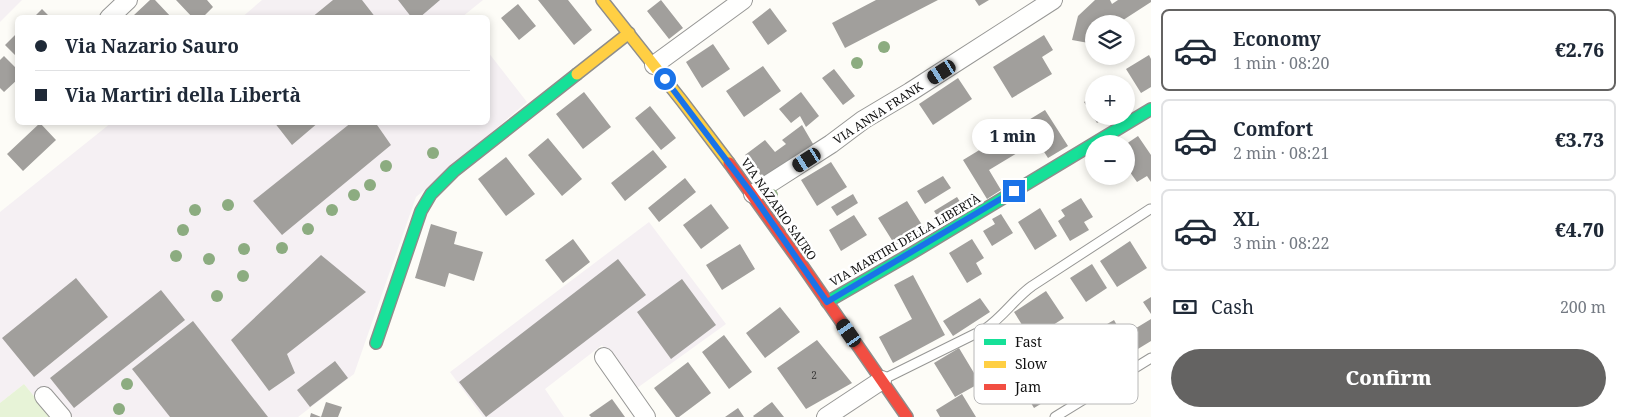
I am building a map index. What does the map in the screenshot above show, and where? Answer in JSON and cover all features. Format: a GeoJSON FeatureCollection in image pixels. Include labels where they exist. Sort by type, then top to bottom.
{"type":"FeatureCollection","features":[{"type":"Feature","properties":{"kind":"street"},"geometry":{"type":"LineString","coordinates":[[112,15],[128,0]]}},
{"type":"Feature","properties":{"kind":"street","name":"VIA NAZARIO SAURO"},"geometry":{"type":"LineString","coordinates":[[602,0],[752,194],[907,417]]}},
{"type":"Feature","properties":{"kind":"street"},"geometry":{"type":"LineString","coordinates":[[654,65],[743,0]]}},
{"type":"Feature","properties":{"kind":"street","name":"VIA ANNA FRANK"},"geometry":{"type":"LineString","coordinates":[[752,194],[824,149],[863,120],[1053,0]]}},
{"type":"Feature","properties":{"kind":"street"},"geometry":{"type":"LineString","coordinates":[[376,343],[419,217],[431,194],[454,171],[628,33]]}},
{"type":"Feature","properties":{"kind":"street","name":"VIA MARTIRI DELLA LIBERTÀ"},"geometry":{"type":"LineString","coordinates":[[827,302],[1151,109]]}},
{"type":"Feature","properties":{"kind":"street"},"geometry":{"type":"LineString","coordinates":[[604,357],[646,417]]}},
{"type":"Feature","properties":{"kind":"street"},"geometry":{"type":"LineString","coordinates":[[826,417],[882,380]]}},
{"type":"Feature","properties":{"kind":"street"},"geometry":{"type":"LineString","coordinates":[[44,396],[62,417]]}},
{"type":"Feature","properties":{"kind":"lane"},"geometry":{"type":"LineString","coordinates":[[992,324],[1020,295],[1032,286],[1150,210]]}},
{"type":"Feature","properties":{"kind":"lane"},"geometry":{"type":"LineString","coordinates":[[882,380],[974,335]]}},
{"type":"Feature","properties":{"kind":"lane"},"geometry":{"type":"LineString","coordinates":[[1138,366],[1151,358]]}},
{"type":"Feature","properties":{"kind":"lane"},"geometry":{"type":"LineString","coordinates":[[1055,417],[1076,404]]}},
{"type":"Feature","properties":{"kind":"shaded area"},"geometry":{"type":"Polygon","coordinates":[[[0,0],[22,0],[0,22],[0,0]]]}},
{"type":"Feature","properties":{"kind":"shaded area"},"geometry":{"type":"Polygon","coordinates":[[[262,0],[483,0],[464,15],[244,15],[262,0]]]}},
{"type":"Feature","properties":{"kind":"shaded area"},"geometry":{"type":"Polygon","coordinates":[[[490,55],[527,102],[416,197],[354,374],[298,417],[51,417],[24,384],[0,403],[0,212],[109,125],[490,125],[490,55]]]}},
{"type":"Feature","properties":{"kind":"shaded area"},"geometry":{"type":"Polygon","coordinates":[[[649,222],[726,324],[633,391],[602,345],[545,389],[564,417],[483,417],[450,372],[649,222]]]}},
{"type":"Feature","properties":{"kind":"green space"},"geometry":{"type":"Polygon","coordinates":[[[24,384],[51,417],[0,417],[0,403],[24,384]]]}},
{"type":"Feature","properties":{"kind":"building"},"geometry":{"type":"Polygon","coordinates":[[[150,0],[155,0],[169,15],[134,15],[150,0]]]}},
{"type":"Feature","properties":{"kind":"building"},"geometry":{"type":"Polygon","coordinates":[[[176,0],[207,0],[213,7],[205,15],[190,15],[176,0]]]}},
{"type":"Feature","properties":{"kind":"building"},"geometry":{"type":"Polygon","coordinates":[[[333,0],[362,0],[374,15],[315,15],[333,0]]]}},
{"type":"Feature","properties":{"kind":"building"},"geometry":{"type":"Polygon","coordinates":[[[398,0],[440,0],[422,15],[410,15],[398,0]]]}},
{"type":"Feature","properties":{"kind":"building"},"geometry":{"type":"Polygon","coordinates":[[[538,0],[568,0],[592,30],[574,45],[538,0]]]}},
{"type":"Feature","properties":{"kind":"building"},"geometry":{"type":"Polygon","coordinates":[[[661,0],[683,28],[669,39],[647,11],[661,0]]]}},
{"type":"Feature","properties":{"kind":"building"},"geometry":{"type":"Polygon","coordinates":[[[876,0],[938,0],[845,48],[832,23],[876,0]]]}},
{"type":"Feature","properties":{"kind":"building"},"geometry":{"type":"Polygon","coordinates":[[[975,0],[989,0],[979,6],[975,0]]]}},
{"type":"Feature","properties":{"kind":"building"},"geometry":{"type":"Polygon","coordinates":[[[1095,0],[1110,0],[1112,4],[1118,0],[1151,0],[1151,2],[1131,15],[1085,15],[1085,42],[1072,40],[1078,16],[1095,0]]]}},
{"type":"Feature","properties":{"kind":"building"},"geometry":{"type":"Polygon","coordinates":[[[518,4],[536,26],[519,40],[501,18],[518,4]]]}},
{"type":"Feature","properties":{"kind":"building"},"geometry":{"type":"Polygon","coordinates":[[[770,8],[787,31],[768,45],[752,22],[770,8]]]}},
{"type":"Feature","properties":{"kind":"building"},"geometry":{"type":"Polygon","coordinates":[[[42,9],[48,15],[36,15],[42,9]]]}},
{"type":"Feature","properties":{"kind":"building"},"geometry":{"type":"Polygon","coordinates":[[[15,35],[15,55],[5,45],[15,35]]]}},
{"type":"Feature","properties":{"kind":"building"},"geometry":{"type":"Polygon","coordinates":[[[1044,35],[1053,50],[1042,57],[1052,74],[1012,98],[993,67],[1044,35]]]}},
{"type":"Feature","properties":{"kind":"building"},"geometry":{"type":"Polygon","coordinates":[[[713,44],[730,69],[702,88],[686,62],[713,44]]]}},
{"type":"Feature","properties":{"kind":"building"},"geometry":{"type":"Polygon","coordinates":[[[1149,55],[1151,59],[1151,87],[1141,93],[1135,83],[1135,75],[1130,75],[1126,69],[1149,55]]]}},
{"type":"Feature","properties":{"kind":"building"},"geometry":{"type":"Polygon","coordinates":[[[4,56],[15,67],[15,82],[4,92],[0,88],[0,60],[4,56]]]}},
{"type":"Feature","properties":{"kind":"building"},"geometry":{"type":"Polygon","coordinates":[[[763,66],[781,91],[744,117],[726,91],[763,66]]]}},
{"type":"Feature","properties":{"kind":"building"},"geometry":{"type":"Polygon","coordinates":[[[834,69],[855,96],[843,105],[822,78],[834,69]]]}},
{"type":"Feature","properties":{"kind":"building"},"geometry":{"type":"Polygon","coordinates":[[[958,78],[972,99],[933,125],[919,104],[958,78]]]}},
{"type":"Feature","properties":{"kind":"building"},"geometry":{"type":"Polygon","coordinates":[[[584,92],[611,127],[583,149],[556,114],[584,92]]]}},
{"type":"Feature","properties":{"kind":"building"},"geometry":{"type":"Polygon","coordinates":[[[801,92],[819,116],[806,127],[800,116],[791,123],[779,109],[801,92]]]}},
{"type":"Feature","properties":{"kind":"building"},"geometry":{"type":"Polygon","coordinates":[[[650,106],[676,138],[661,150],[635,118],[650,106]]]}},
{"type":"Feature","properties":{"kind":"building"},"geometry":{"type":"Polygon","coordinates":[[[1045,110],[1068,146],[1048,158],[1037,141],[989,170],[1001,190],[987,199],[963,160],[1045,110]]]}},
{"type":"Feature","properties":{"kind":"building"},"geometry":{"type":"Polygon","coordinates":[[[38,125],[42,125],[56,140],[23,171],[7,154],[38,125]]]}},
{"type":"Feature","properties":{"kind":"building"},"geometry":{"type":"Polygon","coordinates":[[[276,125],[315,125],[292,145],[276,125]]]}},
{"type":"Feature","properties":{"kind":"building"},"geometry":{"type":"Polygon","coordinates":[[[348,125],[377,125],[391,145],[282,235],[253,201],[348,125]]]}},
{"type":"Feature","properties":{"kind":"building"},"geometry":{"type":"Polygon","coordinates":[[[802,125],[816,149],[766,182],[745,155],[765,140],[775,152],[786,144],[782,140],[802,125]]]}},
{"type":"Feature","properties":{"kind":"building"},"geometry":{"type":"Polygon","coordinates":[[[1138,136],[1151,155],[1151,182],[1147,176],[1137,182],[1135,179],[1135,138],[1138,136]]]}},
{"type":"Feature","properties":{"kind":"building"},"geometry":{"type":"Polygon","coordinates":[[[548,138],[582,179],[562,196],[528,155],[548,138]]]}},
{"type":"Feature","properties":{"kind":"building"},"geometry":{"type":"Polygon","coordinates":[[[653,150],[667,167],[625,201],[611,183],[653,150]]]}},
{"type":"Feature","properties":{"kind":"building"},"geometry":{"type":"Polygon","coordinates":[[[506,157],[535,194],[506,216],[478,179],[506,157]]]}},
{"type":"Feature","properties":{"kind":"building"},"geometry":{"type":"Polygon","coordinates":[[[831,162],[847,187],[817,206],[801,180],[831,162]]]}},
{"type":"Feature","properties":{"kind":"building"},"geometry":{"type":"Polygon","coordinates":[[[943,176],[951,188],[925,204],[917,191],[943,176]]]}},
{"type":"Feature","properties":{"kind":"building"},"geometry":{"type":"Polygon","coordinates":[[[685,178],[696,192],[659,222],[648,208],[685,178]]]}},
{"type":"Feature","properties":{"kind":"building"},"geometry":{"type":"Polygon","coordinates":[[[853,194],[858,203],[837,216],[831,207],[853,194]]]}},
{"type":"Feature","properties":{"kind":"building"},"geometry":{"type":"Polygon","coordinates":[[[957,197],[964,208],[941,222],[934,211],[957,197]]]}},
{"type":"Feature","properties":{"kind":"building"},"geometry":{"type":"Polygon","coordinates":[[[1081,198],[1093,217],[1084,222],[1089,230],[1070,241],[1058,221],[1065,216],[1061,210],[1081,198]]]}},
{"type":"Feature","properties":{"kind":"building"},"geometry":{"type":"Polygon","coordinates":[[[907,201],[924,228],[895,245],[878,218],[907,201]]]}},
{"type":"Feature","properties":{"kind":"building"},"geometry":{"type":"Polygon","coordinates":[[[711,204],[729,228],[701,249],[683,225],[711,204]]]}},
{"type":"Feature","properties":{"kind":"building"},"geometry":{"type":"Polygon","coordinates":[[[1040,208],[1057,236],[1035,250],[1018,222],[1040,208]]]}},
{"type":"Feature","properties":{"kind":"building"},"geometry":{"type":"Polygon","coordinates":[[[1001,214],[1013,233],[992,246],[983,231],[995,224],[992,219],[1001,214]]]}},
{"type":"Feature","properties":{"kind":"building"},"geometry":{"type":"Polygon","coordinates":[[[854,215],[867,235],[841,251],[829,230],[854,215]]]}},
{"type":"Feature","properties":{"kind":"building"},"geometry":{"type":"Polygon","coordinates":[[[431,224],[457,232],[454,244],[483,252],[474,281],[449,273],[445,287],[415,278],[431,224]]]}},
{"type":"Feature","properties":{"kind":"building"},"geometry":{"type":"Polygon","coordinates":[[[573,239],[590,262],[563,283],[545,260],[573,239]]]}},
{"type":"Feature","properties":{"kind":"building"},"geometry":{"type":"Polygon","coordinates":[[[972,239],[984,258],[976,263],[982,274],[967,283],[949,253],[972,239]]]}},
{"type":"Feature","properties":{"kind":"building"},"geometry":{"type":"Polygon","coordinates":[[[1130,241],[1147,268],[1117,287],[1100,261],[1130,241]]]}},
{"type":"Feature","properties":{"kind":"building"},"geometry":{"type":"Polygon","coordinates":[[[740,244],[755,269],[722,290],[706,265],[740,244]]]}},
{"type":"Feature","properties":{"kind":"building"},"geometry":{"type":"Polygon","coordinates":[[[321,255],[366,292],[287,354],[295,373],[269,391],[231,340],[321,255]]]}},
{"type":"Feature","properties":{"kind":"building"},"geometry":{"type":"Polygon","coordinates":[[[618,259],[646,295],[486,417],[459,382],[618,259]]]}},
{"type":"Feature","properties":{"kind":"building"},"geometry":{"type":"Polygon","coordinates":[[[1092,264],[1107,288],[1086,302],[1070,278],[1092,264]]]}},
{"type":"Feature","properties":{"kind":"building"},"geometry":{"type":"Polygon","coordinates":[[[913,275],[945,335],[893,363],[879,337],[912,319],[894,285],[913,275]]]}},
{"type":"Feature","properties":{"kind":"building"},"geometry":{"type":"Polygon","coordinates":[[[76,278],[108,317],[34,377],[2,338],[76,278]]]}},
{"type":"Feature","properties":{"kind":"building"},"geometry":{"type":"Polygon","coordinates":[[[682,279],[716,325],[671,359],[637,312],[682,279]]]}},
{"type":"Feature","properties":{"kind":"building"},"geometry":{"type":"Polygon","coordinates":[[[161,290],[185,320],[74,408],[50,378],[161,290]]]}},
{"type":"Feature","properties":{"kind":"building"},"geometry":{"type":"Polygon","coordinates":[[[1046,291],[1064,318],[1055,324],[1022,324],[1014,312],[1046,291]]]}},
{"type":"Feature","properties":{"kind":"building"},"geometry":{"type":"Polygon","coordinates":[[[1151,297],[1151,314],[1143,302],[1151,297]]]}},
{"type":"Feature","properties":{"kind":"building"},"geometry":{"type":"Polygon","coordinates":[[[980,298],[990,312],[953,336],[943,321],[980,298]]]}},
{"type":"Feature","properties":{"kind":"building"},"geometry":{"type":"Polygon","coordinates":[[[780,307],[800,332],[765,358],[746,333],[780,307]]]}},
{"type":"Feature","properties":{"kind":"building"},"geometry":{"type":"Polygon","coordinates":[[[1151,319],[1151,341],[1138,349],[1138,327],[1151,319]]]}},
{"type":"Feature","properties":{"kind":"building"},"geometry":{"type":"Polygon","coordinates":[[[1114,320],[1116,324],[1107,324],[1114,320]]]}},
{"type":"Feature","properties":{"kind":"building"},"geometry":{"type":"Polygon","coordinates":[[[193,321],[268,417],[170,417],[132,369],[193,321]]]}},
{"type":"Feature","properties":{"kind":"building"},"geometry":{"type":"Polygon","coordinates":[[[724,335],[752,372],[729,389],[702,352],[724,335]]]}},
{"type":"Feature","properties":{"kind":"building"},"geometry":{"type":"Polygon","coordinates":[[[817,340],[852,383],[806,409],[777,368],[817,340]]]}},
{"type":"Feature","properties":{"kind":"building"},"geometry":{"type":"Polygon","coordinates":[[[959,348],[974,373],[974,386],[955,397],[934,363],[959,348]]]}},
{"type":"Feature","properties":{"kind":"building"},"geometry":{"type":"Polygon","coordinates":[[[335,361],[348,378],[310,407],[297,390],[335,361]]]}},
{"type":"Feature","properties":{"kind":"building"},"geometry":{"type":"Polygon","coordinates":[[[688,362],[711,393],[679,417],[676,417],[654,388],[688,362]]]}},
{"type":"Feature","properties":{"kind":"building"},"geometry":{"type":"Polygon","coordinates":[[[962,394],[976,417],[940,417],[936,410],[962,394]]]}},
{"type":"Feature","properties":{"kind":"building"},"geometry":{"type":"Polygon","coordinates":[[[612,399],[625,417],[591,417],[589,415],[612,399]]]}},
{"type":"Feature","properties":{"kind":"building"},"geometry":{"type":"Polygon","coordinates":[[[326,402],[342,407],[338,417],[321,417],[326,402]]]}},
{"type":"Feature","properties":{"kind":"building"},"geometry":{"type":"Polygon","coordinates":[[[772,402],[784,417],[753,416],[772,402]]]}},
{"type":"Feature","properties":{"kind":"building"},"geometry":{"type":"Polygon","coordinates":[[[1032,404],[1041,404],[1034,408],[1032,404]]]}},
{"type":"Feature","properties":{"kind":"building"},"geometry":{"type":"Polygon","coordinates":[[[738,408],[744,417],[725,417],[738,408]]]}},
{"type":"Feature","properties":{"kind":"building"},"geometry":{"type":"Polygon","coordinates":[[[311,413],[321,417],[310,417],[311,413]]]}},
{"type":"Feature","properties":{"kind":"traffic: fast"},"geometry":{"type":"LineString","coordinates":[[376,343],[421,211],[431,194],[454,171],[577,74]]}},
{"type":"Feature","properties":{"kind":"traffic: fast"},"geometry":{"type":"LineString","coordinates":[[827,302],[1151,109]]}},
{"type":"Feature","properties":{"kind":"traffic: slow"},"geometry":{"type":"LineString","coordinates":[[602,0],[729,163]]}},
{"type":"Feature","properties":{"kind":"traffic: slow"},"geometry":{"type":"LineString","coordinates":[[577,74],[629,33]]}},
{"type":"Feature","properties":{"kind":"traffic: jam"},"geometry":{"type":"LineString","coordinates":[[729,163],[907,417]]}},
{"type":"Feature","properties":{"kind":"route"},"geometry":{"type":"LineString","coordinates":[[665,79],[752,194],[827,302],[1014,191]]}}]}
